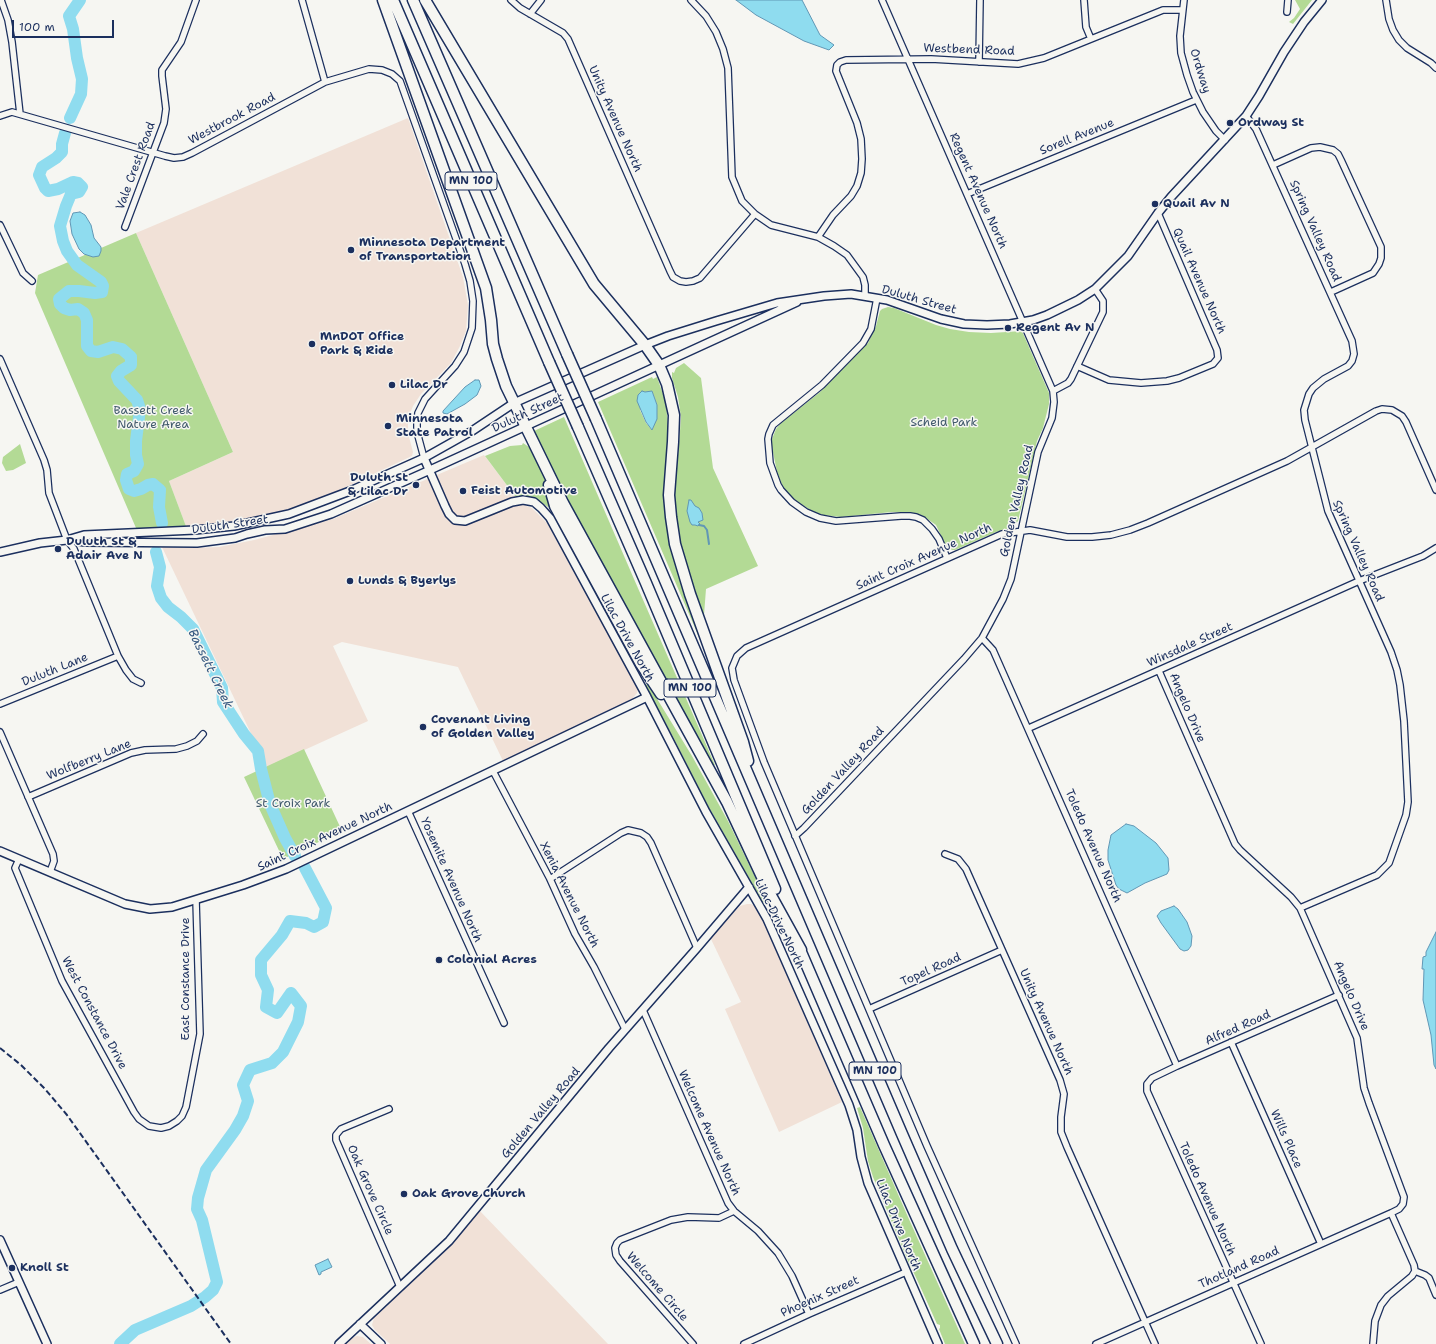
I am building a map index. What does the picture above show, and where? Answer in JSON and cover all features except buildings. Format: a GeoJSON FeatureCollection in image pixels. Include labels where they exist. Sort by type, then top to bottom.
{"type":"FeatureCollection","features":[{"type":"Feature","properties":{"kind":"highway"},"geometry":{"type":"LineString","coordinates":[[383,0],[486,288],[497,360],[501,374],[567,510],[711,774],[741,831],[769,892],[800,950]]}},
{"type":"Feature","properties":{"kind":"highway","name":"MN 100"},"geometry":{"type":"LineString","coordinates":[[393,0],[686,678],[800,950],[884,1145],[974,1344]]}},
{"type":"Feature","properties":{"kind":"highway","name":"MN 100"},"geometry":{"type":"LineString","coordinates":[[413,0],[596,419],[949,1242],[997,1344]]}},
{"type":"Feature","properties":{"kind":"highway"},"geometry":{"type":"LineString","coordinates":[[425,0],[594,284],[645,345],[659,366],[668,384],[674,415],[674,442],[669,495],[675,544],[690,594],[742,742],[757,796]]}},
{"type":"Feature","properties":{"kind":"street"},"geometry":{"type":"LineString","coordinates":[[1,0],[8,20],[12,42],[20,114]]}},
{"type":"Feature","properties":{"kind":"street","name":"Vale Crest Road"},"geometry":{"type":"LineString","coordinates":[[126,227],[164,123],[166,109],[162,70],[181,42],[196,0]]}},
{"type":"Feature","properties":{"kind":"street"},"geometry":{"type":"LineString","coordinates":[[302,0],[325,82]]}},
{"type":"Feature","properties":{"kind":"street","name":"Unity Avenue North"},"geometry":{"type":"LineString","coordinates":[[511,0],[530,14],[563,33],[568,39],[673,277],[680,280],[693,281],[700,278],[755,214]]}},
{"type":"Feature","properties":{"kind":"street"},"geometry":{"type":"LineString","coordinates":[[530,14],[541,0]]}},
{"type":"Feature","properties":{"kind":"street"},"geometry":{"type":"LineString","coordinates":[[691,0],[706,16],[716,32],[723,49],[728,68],[730,86],[732,177],[742,201],[755,214],[771,225],[818,237],[847,255],[863,277],[865,296]]}},
{"type":"Feature","properties":{"kind":"street","name":"Regent Avenue North"},"geometry":{"type":"LineString","coordinates":[[882,0],[1053,391]]}},
{"type":"Feature","properties":{"kind":"street"},"geometry":{"type":"LineString","coordinates":[[979,62],[980,0]]}},
{"type":"Feature","properties":{"kind":"street"},"geometry":{"type":"LineString","coordinates":[[1084,0],[1086,26],[1091,39]]}},
{"type":"Feature","properties":{"kind":"street","name":"Ordway"},"geometry":{"type":"LineString","coordinates":[[1184,0],[1180,36],[1181,53],[1187,75],[1196,100],[1212,125],[1225,140]]}},
{"type":"Feature","properties":{"kind":"street"},"geometry":{"type":"LineString","coordinates":[[1287,12],[1288,0]]}},
{"type":"Feature","properties":{"kind":"street"},"geometry":{"type":"LineString","coordinates":[[1053,391],[1068,383],[1071,379],[1104,312],[1103,301],[1095,289],[1128,256],[1171,197],[1246,116],[1260,96],[1284,52],[1304,22],[1322,0]]}},
{"type":"Feature","properties":{"kind":"street"},"geometry":{"type":"LineString","coordinates":[[1386,0],[1389,19],[1399,40],[1407,48],[1431,63],[1436,68]]}},
{"type":"Feature","properties":{"kind":"street","name":"Westbend Road"},"geometry":{"type":"LineString","coordinates":[[818,237],[833,215],[851,196],[857,186],[861,173],[861,139],[851,106],[836,72],[837,65],[840,62],[846,60],[931,59],[1005,64],[1031,62],[1163,10],[1182,10]]}},
{"type":"Feature","properties":{"kind":"street","name":"Westbrook Road"},"geometry":{"type":"LineString","coordinates":[[0,116],[12,112],[174,158],[183,157],[192,153],[325,82],[369,69],[382,70],[392,74],[400,81]]}},
{"type":"Feature","properties":{"kind":"street","name":"Lilac Drive North"},"geometry":{"type":"LineString","coordinates":[[400,81],[465,264],[473,300],[472,328],[464,352],[455,366],[425,399],[418,413],[417,432],[424,458],[445,506],[449,514],[455,520],[465,521],[518,500],[528,500],[534,502],[541,508],[554,525],[647,697],[706,812],[759,903],[777,940],[849,1105],[857,1130],[863,1168],[868,1183],[938,1344]]}},
{"type":"Feature","properties":{"kind":"street","name":"Sorell Avenue"},"geometry":{"type":"LineString","coordinates":[[967,194],[1196,100]]}},
{"type":"Feature","properties":{"kind":"street","name":"Spring Valley Road"},"geometry":{"type":"LineString","coordinates":[[1246,116],[1256,129],[1273,165],[1352,341],[1354,354],[1352,361],[1348,366],[1324,379],[1313,388],[1309,394],[1304,410],[1305,420],[1328,511],[1391,652],[1397,670],[1406,745],[1408,802],[1406,815],[1389,863],[1384,870],[1377,875],[1300,908]]}},
{"type":"Feature","properties":{"kind":"street"},"geometry":{"type":"LineString","coordinates":[[1273,165],[1311,148],[1320,146],[1333,150],[1338,154],[1341,160],[1381,247],[1381,258],[1373,273],[1331,292]]}},
{"type":"Feature","properties":{"kind":"street","name":"Quail Avenue North"},"geometry":{"type":"LineString","coordinates":[[1077,366],[1109,380],[1141,383],[1167,381],[1179,378],[1213,364],[1218,358],[1217,350],[1158,213]]}},
{"type":"Feature","properties":{"kind":"street"},"geometry":{"type":"LineString","coordinates":[[0,225],[22,273],[32,281]]}},
{"type":"Feature","properties":{"kind":"street","name":"Duluth Street"},"geometry":{"type":"LineString","coordinates":[[0,552],[40,543],[67,540],[84,535],[99,533],[179,531],[215,528],[234,526],[289,514],[350,491],[424,458],[472,432],[514,403],[645,345],[696,327],[777,303],[838,295],[865,296],[904,305],[941,319],[964,324],[1010,324],[1047,315],[1064,308],[1095,289]]}},
{"type":"Feature","properties":{"kind":"street"},"geometry":{"type":"LineString","coordinates":[[878,298],[871,329],[863,343],[822,385],[773,425],[768,439],[770,463],[781,490],[792,502],[806,512],[820,518],[836,522],[901,516],[923,520],[939,539],[947,558]]}},
{"type":"Feature","properties":{"kind":"street","name":"Duluth Street"},"geometry":{"type":"LineString","coordinates":[[67,540],[85,542],[197,542],[235,538],[265,530],[285,530],[331,514],[430,470],[802,300]]}},
{"type":"Feature","properties":{"kind":"street"},"geometry":{"type":"LineString","coordinates":[[0,359],[44,460],[47,470],[49,494],[67,540],[74,549],[118,656],[133,679],[141,683]]}},
{"type":"Feature","properties":{"kind":"street","name":"Golden Valley Road"},"geometry":{"type":"LineString","coordinates":[[795,836],[964,659],[982,638],[1003,599],[1011,579],[1038,452],[1053,411],[1053,391]]}},
{"type":"Feature","properties":{"kind":"street","name":"Saint Croix Avenue North"},"geometry":{"type":"LineString","coordinates":[[795,836],[764,762],[736,688],[732,673],[737,656],[746,648],[1002,534],[1030,530],[1067,537],[1092,537],[1130,530],[1273,467],[1312,448],[1382,409],[1392,410],[1402,416],[1406,422],[1436,490]]}},
{"type":"Feature","properties":{"kind":"street","name":"Winsdale Street"},"geometry":{"type":"LineString","coordinates":[[1029,728],[1359,581],[1423,556],[1436,548]]}},
{"type":"Feature","properties":{"kind":"street","name":"Toledo Avenue North"},"geometry":{"type":"LineString","coordinates":[[982,638],[993,650],[1029,728],[1177,1066]]}},
{"type":"Feature","properties":{"kind":"street","name":"Duluth Lane"},"geometry":{"type":"LineString","coordinates":[[0,704],[118,656]]}},
{"type":"Feature","properties":{"kind":"street","name":"Angelo Drive"},"geometry":{"type":"LineString","coordinates":[[1159,671],[1235,844],[1291,897],[1300,908],[1339,995],[1357,1038],[1364,1088],[1404,1197],[1403,1204],[1399,1209],[1391,1213]]}},
{"type":"Feature","properties":{"kind":"street","name":"Saint Croix Avenue North"},"geometry":{"type":"LineString","coordinates":[[0,851],[125,904],[150,908],[172,907],[255,881],[286,869],[647,697]]}},
{"type":"Feature","properties":{"kind":"street"},"geometry":{"type":"LineString","coordinates":[[0,732],[53,854],[54,861],[50,872]]}},
{"type":"Feature","properties":{"kind":"street","name":"Wolfberry Lane"},"geometry":{"type":"LineString","coordinates":[[28,796],[130,753],[145,750],[176,749],[188,746],[197,741],[203,734]]}},
{"type":"Feature","properties":{"kind":"street","name":"Xenia Avenue North"},"geometry":{"type":"LineString","coordinates":[[493,771],[550,879],[575,934],[594,967],[625,1029]]}},
{"type":"Feature","properties":{"kind":"street","name":"Yosemite Avenue North"},"geometry":{"type":"LineString","coordinates":[[408,811],[504,1023]]}},
{"type":"Feature","properties":{"kind":"street"},"geometry":{"type":"LineString","coordinates":[[550,879],[621,833],[628,830],[641,833],[647,837],[651,843],[697,948]]}},
{"type":"Feature","properties":{"kind":"street"},"geometry":{"type":"LineString","coordinates":[[795,836],[959,1219],[1016,1344]]}},
{"type":"Feature","properties":{"kind":"street","name":"Unity Avenue North"},"geometry":{"type":"LineString","coordinates":[[945,854],[958,859],[966,869],[1063,1088],[1064,1101],[1061,1126],[1067,1147],[1156,1344]]}},
{"type":"Feature","properties":{"kind":"street","name":"West Constance Drive"},"geometry":{"type":"LineString","coordinates":[[19,859],[15,868],[62,981],[134,1112],[139,1119],[149,1126]]}},
{"type":"Feature","properties":{"kind":"street","name":"Golden Valley Road"},"geometry":{"type":"LineString","coordinates":[[339,1344],[449,1242],[625,1029],[750,887]]}},
{"type":"Feature","properties":{"kind":"street","name":"East Constance Drive"},"geometry":{"type":"LineString","coordinates":[[149,1126],[161,1128],[169,1126],[182,1116],[186,1107],[200,1034],[196,900]]}},
{"type":"Feature","properties":{"kind":"street","name":"Topel Road"},"geometry":{"type":"LineString","coordinates":[[869,1009],[1002,950]]}},
{"type":"Feature","properties":{"kind":"street","name":"Alfred Road"},"geometry":{"type":"LineString","coordinates":[[1147,1084],[1152,1078],[1177,1066],[1339,995]]}},
{"type":"Feature","properties":{"kind":"street","name":"Welcome Avenue North"},"geometry":{"type":"LineString","coordinates":[[643,1010],[722,1191],[734,1211],[758,1231],[778,1253],[792,1276],[809,1314]]}},
{"type":"Feature","properties":{"kind":"street","name":"Wills Place"},"geometry":{"type":"LineString","coordinates":[[1231,1042],[1321,1244]]}},
{"type":"Feature","properties":{"kind":"street","name":"Toledo Avenue North"},"geometry":{"type":"LineString","coordinates":[[1147,1084],[1147,1091],[1261,1344]]}},
{"type":"Feature","properties":{"kind":"street","name":"Oak Grove Circle"},"geometry":{"type":"LineString","coordinates":[[389,1109],[341,1129],[336,1135],[336,1140],[400,1286]]}},
{"type":"Feature","properties":{"kind":"street","name":"Welcome Circle"},"geometry":{"type":"LineString","coordinates":[[693,1344],[620,1261],[616,1255],[615,1248],[620,1240],[671,1220],[688,1217],[719,1218],[734,1211]]}},
{"type":"Feature","properties":{"kind":"street"},"geometry":{"type":"LineString","coordinates":[[1373,1344],[1375,1321],[1381,1305],[1388,1296],[1412,1276],[1415,1271],[1414,1265],[1391,1213]]}},
{"type":"Feature","properties":{"kind":"street","name":"Thotland Road"},"geometry":{"type":"LineString","coordinates":[[1096,1344],[1391,1213]]}},
{"type":"Feature","properties":{"kind":"street"},"geometry":{"type":"LineString","coordinates":[[0,1240],[47,1344]]}},
{"type":"Feature","properties":{"kind":"street"},"geometry":{"type":"LineString","coordinates":[[1415,1271],[1425,1275],[1428,1278],[1436,1294]]}},
{"type":"Feature","properties":{"kind":"street","name":"Phoenix Street"},"geometry":{"type":"LineString","coordinates":[[744,1344],[906,1272]]}},
{"type":"Feature","properties":{"kind":"street"},"geometry":{"type":"LineString","coordinates":[[0,1290],[19,1282]]}},
{"type":"Feature","properties":{"kind":"street"},"geometry":{"type":"LineString","coordinates":[[360,1324],[381,1344]]}},
{"type":"Feature","properties":{"kind":"shaded area"},"geometry":{"type":"Polygon","coordinates":[[[408,118],[463,277],[468,305],[466,331],[460,346],[451,363],[421,394],[413,406],[408,419],[408,433],[413,452],[412,456],[316,501],[269,515],[187,529],[169,481],[233,452],[136,233],[408,118]]]}},
{"type":"Feature","properties":{"kind":"shaded area"},"geometry":{"type":"Polygon","coordinates":[[[484,455],[521,504],[532,508],[547,523],[638,689],[637,693],[632,699],[503,761],[458,667],[342,642],[333,646],[368,721],[267,767],[162,547],[219,547],[254,540],[333,519],[484,455]]]}},
{"type":"Feature","properties":{"kind":"shaded area"},"geometry":{"type":"Polygon","coordinates":[[[747,904],[757,907],[842,1102],[779,1132],[725,1009],[741,1002],[710,937],[740,906],[747,904]]]}},
{"type":"Feature","properties":{"kind":"shaded area"},"geometry":{"type":"Polygon","coordinates":[[[479,1210],[608,1344],[390,1344],[375,1330],[372,1325],[374,1318],[428,1267],[479,1210]]]}},
{"type":"Feature","properties":{"kind":"shaded area"},"geometry":{"type":"Polygon","coordinates":[[[357,1336],[363,1337],[371,1344],[345,1344],[351,1338],[357,1336]]]}},
{"type":"Feature","properties":{"kind":"green space"},"geometry":{"type":"Polygon","coordinates":[[[1295,0],[1312,0],[1293,24],[1289,22],[1294,18],[1300,9],[1295,0]]]}},
{"type":"Feature","properties":{"kind":"green space","name":"Bassett Creek Nature Area"},"geometry":{"type":"Polygon","coordinates":[[[136,233],[233,452],[169,481],[187,529],[136,528],[35,293],[38,275],[136,233]]]}},
{"type":"Feature","properties":{"kind":"green space","name":"Scheid Park"},"geometry":{"type":"Polygon","coordinates":[[[888,307],[950,329],[991,333],[1022,331],[1049,393],[1049,404],[1043,428],[1037,441],[1018,521],[1013,527],[996,532],[952,550],[946,546],[936,525],[923,516],[915,513],[892,512],[841,517],[823,515],[812,511],[791,497],[783,487],[777,472],[772,447],[772,439],[776,429],[780,424],[820,392],[868,343],[876,326],[880,311],[888,307]]]}},
{"type":"Feature","properties":{"kind":"green space"},"geometry":{"type":"Polygon","coordinates":[[[684,363],[701,378],[713,468],[758,566],[706,589],[704,615],[701,616],[683,561],[673,502],[681,417],[672,372],[674,373],[676,368],[684,363]]]}},
{"type":"Feature","properties":{"kind":"green space"},"geometry":{"type":"Polygon","coordinates":[[[652,377],[653,379],[657,377],[666,403],[668,427],[667,496],[705,641],[701,642],[598,402],[652,377]],[[652,391],[640,410],[646,423],[652,430],[657,405],[652,391]]]}},
{"type":"Feature","properties":{"kind":"green space"},"geometry":{"type":"Polygon","coordinates":[[[564,417],[715,765],[711,767],[578,524],[534,431],[564,417]]]}},
{"type":"Feature","properties":{"kind":"green space"},"geometry":{"type":"Polygon","coordinates":[[[523,443],[529,447],[544,476],[551,506],[548,507],[537,499],[529,496],[515,496],[485,456],[510,446],[522,445],[523,443]]]}},
{"type":"Feature","properties":{"kind":"green space"},"geometry":{"type":"Polygon","coordinates":[[[20,444],[26,463],[13,470],[6,471],[2,463],[3,457],[20,444]]]}},
{"type":"Feature","properties":{"kind":"green space"},"geometry":{"type":"Polygon","coordinates":[[[648,684],[692,756],[728,821],[767,902],[764,904],[707,804],[645,685],[648,684]]]}},
{"type":"Feature","properties":{"kind":"green space","name":"St Croix Park"},"geometry":{"type":"Polygon","coordinates":[[[304,749],[342,831],[283,859],[244,777],[304,749]]]}},
{"type":"Feature","properties":{"kind":"green space"},"geometry":{"type":"Polygon","coordinates":[[[860,1107],[965,1344],[945,1344],[939,1329],[940,1325],[937,1324],[912,1269],[916,1269],[917,1266],[914,1265],[911,1268],[873,1177],[868,1161],[863,1128],[857,1108],[860,1107]]]}},
{"type":"Feature","properties":{"kind":"water"},"geometry":{"type":"Polygon","coordinates":[[[736,0],[802,0],[820,35],[834,45],[829,50],[804,41],[756,15],[736,0]]]}},
{"type":"Feature","properties":{"kind":"water"},"geometry":{"type":"Polygon","coordinates":[[[80,212],[85,215],[91,225],[94,238],[101,247],[99,256],[93,257],[84,254],[79,249],[72,234],[70,221],[73,213],[80,212]]]}},
{"type":"Feature","properties":{"kind":"water"},"geometry":{"type":"Polygon","coordinates":[[[475,380],[479,380],[481,386],[477,395],[447,414],[443,413],[443,411],[465,387],[475,380]]]}},
{"type":"Feature","properties":{"kind":"water"},"geometry":{"type":"Polygon","coordinates":[[[642,391],[652,391],[657,405],[657,419],[652,430],[646,422],[637,401],[638,395],[642,391]]]}},
{"type":"Feature","properties":{"kind":"water"},"geometry":{"type":"Polygon","coordinates":[[[689,500],[691,500],[695,506],[699,508],[702,513],[703,520],[698,522],[700,524],[698,526],[692,525],[690,522],[687,511],[689,500]]]}},
{"type":"Feature","properties":{"kind":"water"},"geometry":{"type":"Polygon","coordinates":[[[1126,824],[1134,826],[1156,843],[1168,858],[1169,870],[1167,874],[1145,883],[1127,893],[1119,889],[1116,885],[1108,860],[1111,835],[1126,824]]]}},
{"type":"Feature","properties":{"kind":"water"},"geometry":{"type":"Polygon","coordinates":[[[1174,906],[1178,909],[1187,922],[1192,936],[1191,946],[1188,950],[1184,951],[1180,949],[1157,916],[1161,911],[1174,906]]]}},
{"type":"Feature","properties":{"kind":"water"},"geometry":{"type":"Polygon","coordinates":[[[1436,932],[1436,1069],[1434,1065],[1431,1035],[1423,1000],[1424,969],[1422,969],[1423,957],[1426,956],[1426,952],[1436,932]]]}},
{"type":"Feature","properties":{"kind":"water"},"geometry":{"type":"Polygon","coordinates":[[[328,1259],[332,1267],[321,1272],[319,1275],[315,1265],[328,1259]]]}},
{"type":"Feature","properties":{"kind":"waterway","name":"Bassett Creek"},"geometry":{"type":"LineString","coordinates":[[70,118],[81,94],[82,79],[77,58],[73,29],[69,16],[80,0]]}},
{"type":"Feature","properties":{"kind":"waterway","name":"Bassett Creek"},"geometry":{"type":"LineString","coordinates":[[65,133],[62,144],[62,152],[42,167],[39,175],[48,191],[58,189],[73,182],[78,183],[82,187],[79,192],[71,194],[66,206],[60,226],[63,241],[67,251],[77,265],[101,282],[103,286],[102,292],[95,293],[69,291],[59,299],[60,304],[64,308],[70,310],[78,309],[84,313],[87,320],[87,346],[91,351],[98,352],[113,347],[122,349],[131,357],[131,365],[121,371],[117,376],[119,381],[137,400],[140,409],[136,441],[136,455],[138,464],[134,471],[127,474],[126,480],[129,489],[134,491],[153,484],[160,490],[159,507],[162,523]]}},
{"type":"Feature","properties":{"kind":"waterway"},"geometry":{"type":"LineString","coordinates":[[699,525],[704,526],[707,530],[709,544]]}},
{"type":"Feature","properties":{"kind":"waterway","name":"Bassett Creek"},"geometry":{"type":"LineString","coordinates":[[156,552],[160,567],[157,586],[161,598],[168,607],[193,629],[222,688],[223,702],[244,734],[258,751],[270,804],[285,838],[295,856]]}},
{"type":"Feature","properties":{"kind":"waterway","name":"Bassett Creek"},"geometry":{"type":"LineString","coordinates":[[120,1344],[135,1330],[191,1306],[213,1290],[217,1282],[202,1220],[197,1209],[198,1198],[206,1170],[235,1130],[243,1116],[248,1101],[243,1085],[250,1070],[272,1063],[283,1052],[298,1022],[301,1006],[291,993],[277,1013],[266,1007],[268,990],[261,975],[261,960],[282,935],[290,921],[306,923],[314,927],[323,922],[326,908],[305,868]]}},
{"type":"Feature","properties":{"kind":"railway"},"geometry":{"type":"LineString","coordinates":[[0,1048],[21,1065],[45,1089],[67,1115],[231,1344]]}},
{"type":"Feature","properties":{"kind":"place","name":"Ordway St"},"geometry":{"type":"Point","coordinates":[1230,123]}},
{"type":"Feature","properties":{"kind":"place","name":"Quail Av N"},"geometry":{"type":"Point","coordinates":[1155,204]}},
{"type":"Feature","properties":{"kind":"place","name":"Minnesota Department of Transportation"},"geometry":{"type":"Point","coordinates":[351,250]}},
{"type":"Feature","properties":{"kind":"place","name":"Regent Av N"},"geometry":{"type":"Point","coordinates":[1008,328]}},
{"type":"Feature","properties":{"kind":"place","name":"MnDOT Office Park & Ride"},"geometry":{"type":"Point","coordinates":[312,344]}},
{"type":"Feature","properties":{"kind":"place","name":"Lilac Dr"},"geometry":{"type":"Point","coordinates":[392,385]}},
{"type":"Feature","properties":{"kind":"place","name":"Minnesota State Patrol"},"geometry":{"type":"Point","coordinates":[388,426]}},
{"type":"Feature","properties":{"kind":"place","name":"Duluth St & Lilac Dr"},"geometry":{"type":"Point","coordinates":[416,485]}},
{"type":"Feature","properties":{"kind":"place","name":"Feist Automotive"},"geometry":{"type":"Point","coordinates":[463,491]}},
{"type":"Feature","properties":{"kind":"place","name":"Duluth St & Adair Ave N"},"geometry":{"type":"Point","coordinates":[58,549]}},
{"type":"Feature","properties":{"kind":"place","name":"Lunds & Byerlys"},"geometry":{"type":"Point","coordinates":[350,581]}},
{"type":"Feature","properties":{"kind":"place","name":"Covenant Living of Golden Valley"},"geometry":{"type":"Point","coordinates":[423,727]}},
{"type":"Feature","properties":{"kind":"place","name":"Colonial Acres"},"geometry":{"type":"Point","coordinates":[439,960]}},
{"type":"Feature","properties":{"kind":"place","name":"Oak Grove Church"},"geometry":{"type":"Point","coordinates":[404,1194]}},
{"type":"Feature","properties":{"kind":"place","name":"Knoll St"},"geometry":{"type":"Point","coordinates":[12,1268]}}]}
